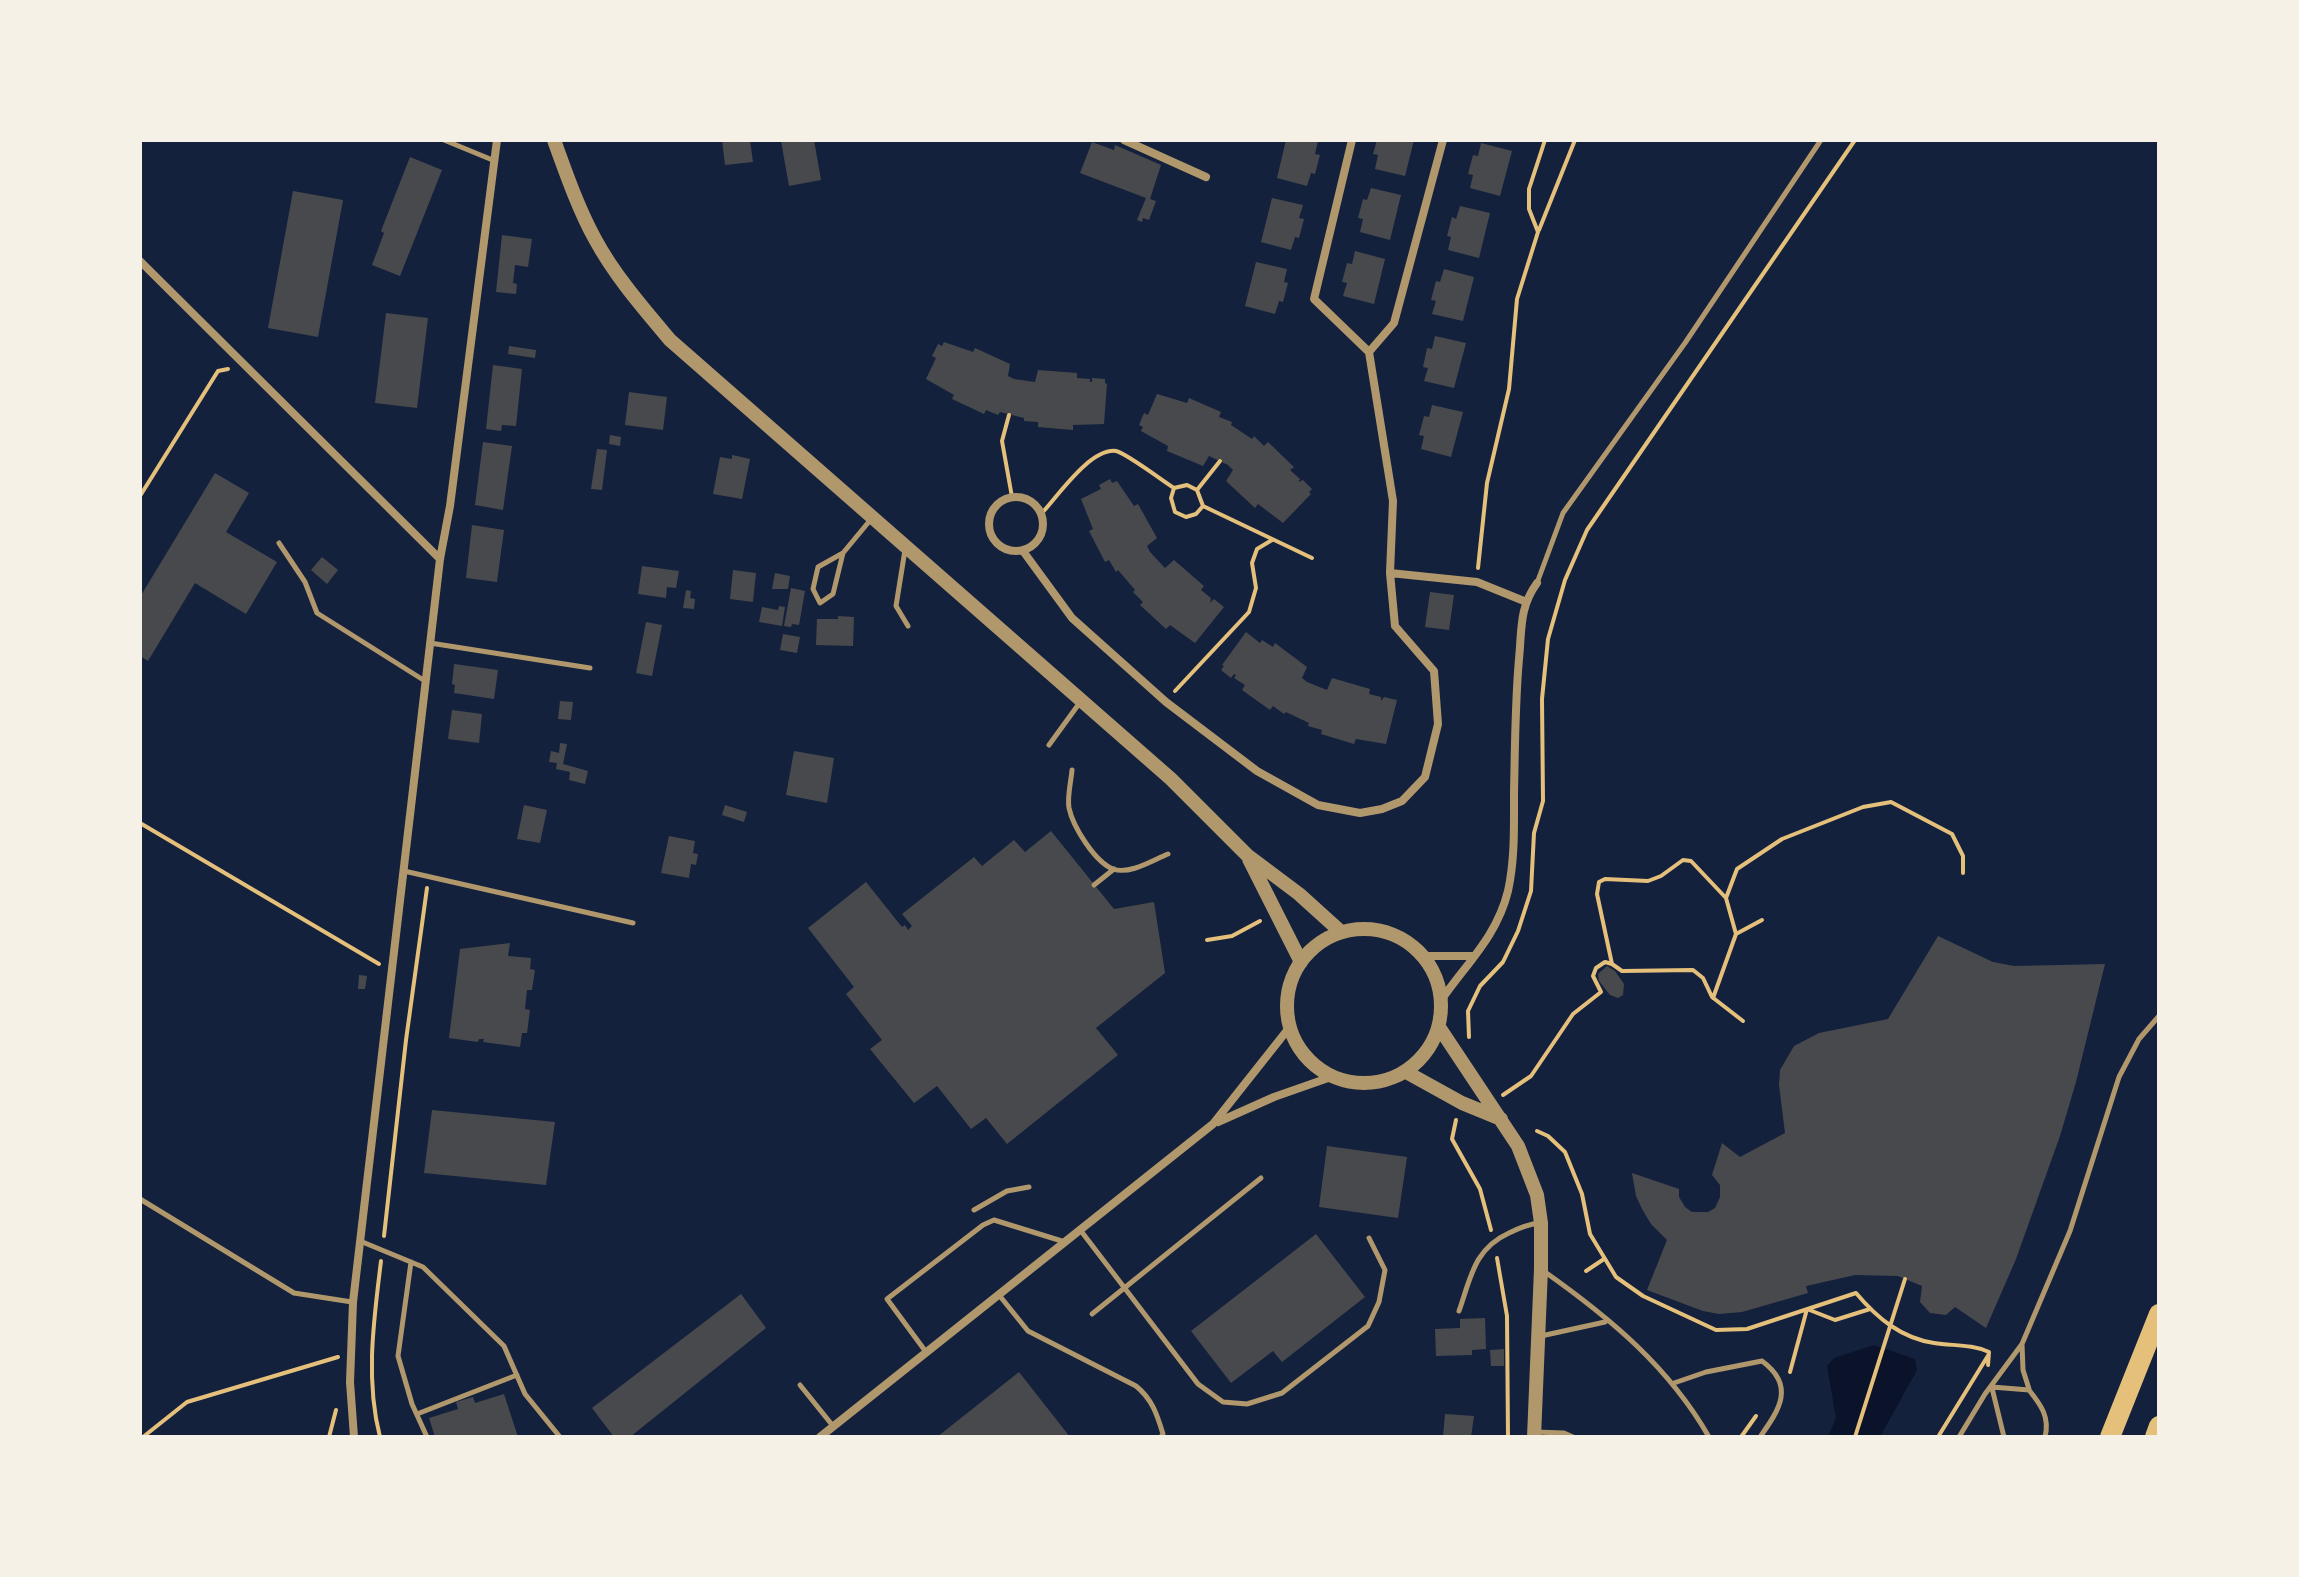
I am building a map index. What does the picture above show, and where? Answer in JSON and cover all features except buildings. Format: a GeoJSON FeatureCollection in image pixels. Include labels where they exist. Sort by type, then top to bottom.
{"type":"FeatureCollection","features":[{"type":"Feature","properties":{"kind":"highway"},"geometry":{"type":"LineString","coordinates":[[2110,1437],[2159,1314]]}},
{"type":"Feature","properties":{"kind":"highway"},"geometry":{"type":"LineString","coordinates":[[2155,1437],[2159,1426]]}},
{"type":"Feature","properties":{"kind":"street"},"geometry":{"type":"LineString","coordinates":[[354,1437],[353,1302],[440,559],[450,506],[497,140]]}},
{"type":"Feature","properties":{"kind":"street"},"geometry":{"type":"LineString","coordinates":[[554,140],[573,193],[595,239],[629,290],[670,340],[1171,779],[1247,855],[1299,894],[1341,932]]}},
{"type":"Feature","properties":{"kind":"street"},"geometry":{"type":"LineString","coordinates":[[1124,140],[1206,177]]}},
{"type":"Feature","properties":{"kind":"street"},"geometry":{"type":"LineString","coordinates":[[1023,551],[1072,618],[1166,702],[1257,771],[1318,805],[1360,813],[1402,801],[1425,777],[1438,724],[1434,671],[1395,626],[1390,573],[1393,501],[1369,352],[1314,299],[1352,140]]}},
{"type":"Feature","properties":{"kind":"street"},"geometry":{"type":"LineString","coordinates":[[1369,352],[1394,323],[1443,140]]}},
{"type":"Feature","properties":{"kind":"street"},"geometry":{"type":"LineString","coordinates":[[140,261],[440,559]]}},
{"type":"Feature","properties":{"kind":"street"},"geometry":{"type":"LineString","coordinates":[[1012,497],[1030,500],[1041,514],[1042,532],[1038,541],[1023,551],[997,545],[989,529],[991,512],[996,505],[1012,497]]}},
{"type":"Feature","properties":{"kind":"street"},"geometry":{"type":"LineString","coordinates":[[1390,573],[1477,582],[1524,601]]}},
{"type":"Feature","properties":{"kind":"street"},"geometry":{"type":"LineString","coordinates":[[1442,999],[1472,956],[1486,944],[1498,923],[1507,892],[1513,858],[1515,696],[1524,601],[1537,583]]}},
{"type":"Feature","properties":{"kind":"street"},"geometry":{"type":"LineString","coordinates":[[1247,855],[1301,962]]}},
{"type":"Feature","properties":{"kind":"street"},"geometry":{"type":"LineString","coordinates":[[1363,928],[1385,931],[1406,940],[1424,956],[1436,976],[1442,999],[1439,1027],[1427,1052],[1406,1072],[1382,1082],[1356,1083],[1331,1077],[1313,1065],[1299,1048],[1289,1028],[1286,1005],[1290,982],[1301,962],[1318,943],[1341,932],[1363,928]]}},
{"type":"Feature","properties":{"kind":"street"},"geometry":{"type":"LineString","coordinates":[[1424,956],[1472,956]]}},
{"type":"Feature","properties":{"kind":"street"},"geometry":{"type":"LineString","coordinates":[[1439,1027],[1518,1146],[1532,1177],[1541,1223],[1534,1435]]}},
{"type":"Feature","properties":{"kind":"street"},"geometry":{"type":"LineString","coordinates":[[820,1437],[1213,1124],[1289,1028]]}},
{"type":"Feature","properties":{"kind":"street"},"geometry":{"type":"LineString","coordinates":[[1406,1072],[1462,1103],[1501,1119]]}},
{"type":"Feature","properties":{"kind":"street"},"geometry":{"type":"LineString","coordinates":[[1213,1124],[1274,1097],[1331,1077]]}},
{"type":"Feature","properties":{"kind":"lane"},"geometry":{"type":"LineString","coordinates":[[445,140],[495,161]]}},
{"type":"Feature","properties":{"kind":"lane"},"geometry":{"type":"LineString","coordinates":[[1537,583],[1563,513],[1685,343],[1821,140]]}},
{"type":"Feature","properties":{"kind":"lane"},"geometry":{"type":"LineString","coordinates":[[843,553],[833,594],[820,603],[813,589],[818,567],[843,553],[873,517]]}},
{"type":"Feature","properties":{"kind":"lane"},"geometry":{"type":"LineString","coordinates":[[279,543],[305,582],[317,613],[426,681]]}},
{"type":"Feature","properties":{"kind":"lane"},"geometry":{"type":"LineString","coordinates":[[906,545],[896,606],[908,626]]}},
{"type":"Feature","properties":{"kind":"lane"},"geometry":{"type":"LineString","coordinates":[[430,643],[590,668]]}},
{"type":"Feature","properties":{"kind":"lane"},"geometry":{"type":"LineString","coordinates":[[1049,745],[1081,700]]}},
{"type":"Feature","properties":{"kind":"lane"},"geometry":{"type":"LineString","coordinates":[[1072,770],[1069,807],[1080,834],[1094,854],[1114,869],[1130,870],[1168,854]]}},
{"type":"Feature","properties":{"kind":"lane"},"geometry":{"type":"LineString","coordinates":[[1094,885],[1114,869]]}},
{"type":"Feature","properties":{"kind":"lane"},"geometry":{"type":"LineString","coordinates":[[403,871],[633,923]]}},
{"type":"Feature","properties":{"kind":"lane"},"geometry":{"type":"LineString","coordinates":[[1959,1437],[1985,1394],[2022,1344],[2070,1231],[2119,1077],[2139,1039],[2159,1016]]}},
{"type":"Feature","properties":{"kind":"lane"},"geometry":{"type":"LineString","coordinates":[[1092,1314],[1261,1178]]}},
{"type":"Feature","properties":{"kind":"lane"},"geometry":{"type":"LineString","coordinates":[[974,1210],[1007,1191],[1029,1187]]}},
{"type":"Feature","properties":{"kind":"lane"},"geometry":{"type":"LineString","coordinates":[[140,1199],[294,1293],[353,1302]]}},
{"type":"Feature","properties":{"kind":"lane"},"geometry":{"type":"LineString","coordinates":[[927,1352],[887,1299],[983,1225],[994,1220],[1066,1242]]}},
{"type":"Feature","properties":{"kind":"lane"},"geometry":{"type":"LineString","coordinates":[[1459,1311],[1483,1250],[1496,1239],[1529,1224],[1541,1223]]}},
{"type":"Feature","properties":{"kind":"lane"},"geometry":{"type":"LineString","coordinates":[[1081,1231],[1198,1384],[1223,1402],[1247,1404],[1282,1393],[1368,1326],[1379,1302],[1385,1270],[1369,1238]]}},
{"type":"Feature","properties":{"kind":"lane"},"geometry":{"type":"LineString","coordinates":[[360,1241],[423,1267],[504,1346],[525,1394],[560,1437]]}},
{"type":"Feature","properties":{"kind":"lane"},"geometry":{"type":"LineString","coordinates":[[411,1262],[398,1356],[427,1437]]}},
{"type":"Feature","properties":{"kind":"lane"},"geometry":{"type":"LineString","coordinates":[[1541,1269],[1647,1354],[1674,1383],[1709,1437]]}},
{"type":"Feature","properties":{"kind":"lane"},"geometry":{"type":"LineString","coordinates":[[998,1294],[1028,1331],[1136,1386],[1148,1396],[1163,1434],[1161,1437]]}},
{"type":"Feature","properties":{"kind":"lane"},"geometry":{"type":"LineString","coordinates":[[1536,1337],[1606,1321]]}},
{"type":"Feature","properties":{"kind":"lane"},"geometry":{"type":"LineString","coordinates":[[2022,1344],[2023,1370],[2029,1390],[2040,1404],[2048,1425],[2045,1437]]}},
{"type":"Feature","properties":{"kind":"lane"},"geometry":{"type":"LineString","coordinates":[[1674,1383],[1706,1372],[1762,1361],[1771,1368],[1779,1382],[1782,1403],[1760,1437]]}},
{"type":"Feature","properties":{"kind":"lane"},"geometry":{"type":"LineString","coordinates":[[417,1414],[517,1375]]}},
{"type":"Feature","properties":{"kind":"lane"},"geometry":{"type":"LineString","coordinates":[[800,1385],[833,1426]]}},
{"type":"Feature","properties":{"kind":"lane"},"geometry":{"type":"LineString","coordinates":[[1992,1387],[2029,1390]]}},
{"type":"Feature","properties":{"kind":"lane"},"geometry":{"type":"LineString","coordinates":[[1992,1387],[2004,1437]]}},
{"type":"Feature","properties":{"kind":"lane"},"geometry":{"type":"LineString","coordinates":[[1534,1435],[1573,1437]]}},
{"type":"Feature","properties":{"kind":"path"},"geometry":{"type":"LineString","coordinates":[[1538,232],[1529,209],[1529,189],[1545,140]]}},
{"type":"Feature","properties":{"kind":"path"},"geometry":{"type":"LineString","coordinates":[[1477,582],[1487,483],[1509,389],[1517,299],[1538,232],[1575,140]]}},
{"type":"Feature","properties":{"kind":"path"},"geometry":{"type":"LineString","coordinates":[[1461,1057],[1472,1051],[1467,1030],[1468,1011],[1480,986],[1503,962],[1518,931],[1531,891],[1534,833],[1543,801],[1542,699],[1548,639],[1565,580],[1587,530],[1855,140]]}},
{"type":"Feature","properties":{"kind":"path"},"geometry":{"type":"LineString","coordinates":[[140,496],[218,371],[244,365]]}},
{"type":"Feature","properties":{"kind":"path"},"geometry":{"type":"LineString","coordinates":[[1009,415],[1002,441],[1012,497]]}},
{"type":"Feature","properties":{"kind":"path"},"geometry":{"type":"LineString","coordinates":[[1041,514],[1087,463],[1100,453],[1118,451],[1174,488],[1187,485],[1197,490],[1203,506],[1312,558]]}},
{"type":"Feature","properties":{"kind":"path"},"geometry":{"type":"LineString","coordinates":[[1197,490],[1220,461]]}},
{"type":"Feature","properties":{"kind":"path"},"geometry":{"type":"LineString","coordinates":[[1174,488],[1171,498],[1175,512],[1186,517],[1196,514],[1203,506]]}},
{"type":"Feature","properties":{"kind":"path"},"geometry":{"type":"LineString","coordinates":[[1166,702],[1249,612],[1256,588],[1252,563],[1257,549],[1273,539]]}},
{"type":"Feature","properties":{"kind":"path"},"geometry":{"type":"LineString","coordinates":[[1726,898],[1737,869],[1782,839],[1863,807],[1891,802],[1952,834],[1963,856],[1963,873]]}},
{"type":"Feature","properties":{"kind":"path"},"geometry":{"type":"LineString","coordinates":[[140,823],[391,971]]}},
{"type":"Feature","properties":{"kind":"path"},"geometry":{"type":"LineString","coordinates":[[1612,964],[1597,894],[1599,882],[1605,879],[1648,881],[1687,860],[1726,898],[1736,934],[1713,998]]}},
{"type":"Feature","properties":{"kind":"path"},"geometry":{"type":"LineString","coordinates":[[380,1437],[375,1417],[371,1347],[428,876]]}},
{"type":"Feature","properties":{"kind":"path"},"geometry":{"type":"LineString","coordinates":[[1207,940],[1232,936],[1270,917]]}},
{"type":"Feature","properties":{"kind":"path"},"geometry":{"type":"LineString","coordinates":[[1736,934],[1762,920]]}},
{"type":"Feature","properties":{"kind":"path"},"geometry":{"type":"LineString","coordinates":[[1503,1095],[1531,1076],[1573,1014],[1601,992],[1593,976],[1596,968],[1605,962],[1622,971],[1693,970],[1703,978],[1713,998],[1743,1021]]}},
{"type":"Feature","properties":{"kind":"path"},"geometry":{"type":"LineString","coordinates":[[1537,1131],[1548,1136],[1565,1152],[1582,1194],[1590,1234],[1604,1259],[1616,1277],[1643,1296],[1716,1330],[1747,1329],[1856,1293],[1890,1326],[1909,1337],[1931,1343],[1979,1347],[1989,1352]]}},
{"type":"Feature","properties":{"kind":"path"},"geometry":{"type":"LineString","coordinates":[[1586,1271],[1604,1259]]}},
{"type":"Feature","properties":{"kind":"path"},"geometry":{"type":"LineString","coordinates":[[1855,1437],[1905,1279]]}},
{"type":"Feature","properties":{"kind":"path"},"geometry":{"type":"LineString","coordinates":[[1807,1309],[1835,1320],[1870,1309]]}},
{"type":"Feature","properties":{"kind":"path"},"geometry":{"type":"LineString","coordinates":[[1790,1372],[1807,1309]]}},
{"type":"Feature","properties":{"kind":"path"},"geometry":{"type":"LineString","coordinates":[[1985,1394],[1989,1352]]}},
{"type":"Feature","properties":{"kind":"path"},"geometry":{"type":"LineString","coordinates":[[1938,1437],[1989,1352]]}},
{"type":"Feature","properties":{"kind":"path"},"geometry":{"type":"LineString","coordinates":[[143,1436],[187,1402],[351,1353]]}},
{"type":"Feature","properties":{"kind":"path"},"geometry":{"type":"LineString","coordinates":[[1741,1437],[1756,1415]]}},
{"type":"Feature","properties":{"kind":"water"},"geometry":{"type":"Polygon","coordinates":[[[1874,1345],[1915,1359],[1917,1370],[1880,1437],[1828,1437],[1836,1418],[1827,1366],[1834,1358],[1874,1345]]]}}]}
